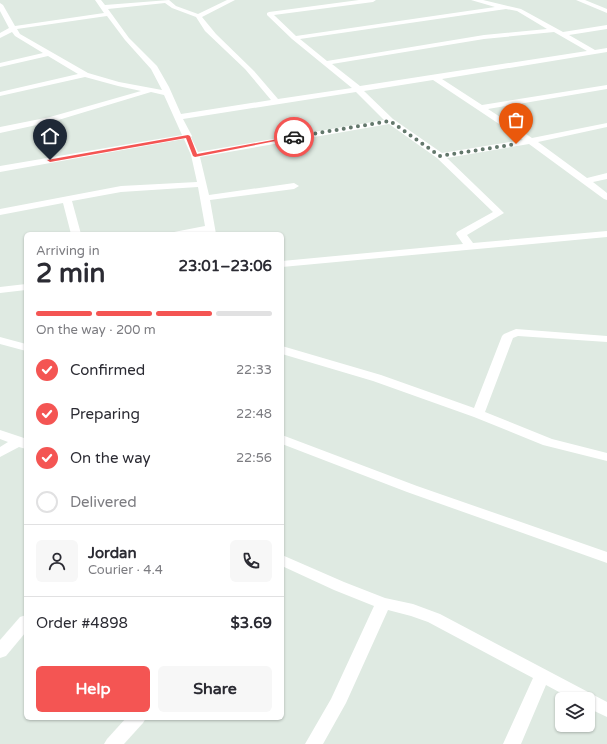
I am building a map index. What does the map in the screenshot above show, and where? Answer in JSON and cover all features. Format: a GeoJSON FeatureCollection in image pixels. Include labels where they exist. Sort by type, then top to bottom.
{"type":"FeatureCollection","features":[{"type":"Feature","properties":{"kind":"street"},"geometry":{"type":"LineString","coordinates":[[98,0],[127,39],[154,68],[168,93],[188,136],[202,184],[211,231],[200,232]]}},
{"type":"Feature","properties":{"kind":"street"},"geometry":{"type":"LineString","coordinates":[[0,36],[13,28],[165,0],[174,7],[198,16],[203,25],[222,45],[244,64],[276,101]]}},
{"type":"Feature","properties":{"kind":"street"},"geometry":{"type":"LineString","coordinates":[[198,16],[232,0]]}},
{"type":"Feature","properties":{"kind":"street"},"geometry":{"type":"LineString","coordinates":[[373,0],[293,8],[269,14],[294,38],[358,89],[390,121],[440,156],[499,213],[461,234],[470,246]]}},
{"type":"Feature","properties":{"kind":"street"},"geometry":{"type":"LineString","coordinates":[[474,0],[518,10],[564,34],[594,52]]}},
{"type":"Feature","properties":{"kind":"street"},"geometry":{"type":"LineString","coordinates":[[580,0],[607,11]]}},
{"type":"Feature","properties":{"kind":"street"},"geometry":{"type":"LineString","coordinates":[[0,5],[17,35],[86,74],[118,84],[168,93]]}},
{"type":"Feature","properties":{"kind":"street"},"geometry":{"type":"LineString","coordinates":[[294,38],[507,7]]}},
{"type":"Feature","properties":{"kind":"street"},"geometry":{"type":"LineString","coordinates":[[564,34],[607,27]]}},
{"type":"Feature","properties":{"kind":"street"},"geometry":{"type":"LineString","coordinates":[[326,63],[484,37],[555,30]]}},
{"type":"Feature","properties":{"kind":"street"},"geometry":{"type":"LineString","coordinates":[[179,117],[607,50]]}},
{"type":"Feature","properties":{"kind":"street"},"geometry":{"type":"LineString","coordinates":[[0,65],[49,54]]}},
{"type":"Feature","properties":{"kind":"street"},"geometry":{"type":"LineString","coordinates":[[0,94],[86,74]]}},
{"type":"Feature","properties":{"kind":"street"},"geometry":{"type":"LineString","coordinates":[[435,78],[531,141],[607,197]]}},
{"type":"Feature","properties":{"kind":"street"},"geometry":{"type":"LineString","coordinates":[[480,108],[607,87]]}},
{"type":"Feature","properties":{"kind":"street"},"geometry":{"type":"LineString","coordinates":[[0,130],[52,119],[149,90]]}},
{"type":"Feature","properties":{"kind":"street"},"geometry":{"type":"LineString","coordinates":[[195,156],[390,121]]}},
{"type":"Feature","properties":{"kind":"street"},"geometry":{"type":"LineString","coordinates":[[440,156],[531,141],[607,125]]}},
{"type":"Feature","properties":{"kind":"street"},"geometry":{"type":"LineString","coordinates":[[0,169],[188,136]]}},
{"type":"Feature","properties":{"kind":"street"},"geometry":{"type":"LineString","coordinates":[[585,181],[607,176]]}},
{"type":"Feature","properties":{"kind":"street"},"geometry":{"type":"LineString","coordinates":[[0,212],[121,189],[202,184]]}},
{"type":"Feature","properties":{"kind":"street"},"geometry":{"type":"LineString","coordinates":[[204,198],[294,186]]}},
{"type":"Feature","properties":{"kind":"street"},"geometry":{"type":"LineString","coordinates":[[66,200],[75,232]]}},
{"type":"Feature","properties":{"kind":"street"},"geometry":{"type":"LineString","coordinates":[[284,264],[607,234]]}},
{"type":"Feature","properties":{"kind":"street"},"geometry":{"type":"LineString","coordinates":[[0,290],[24,287]]}},
{"type":"Feature","properties":{"kind":"street"},"geometry":{"type":"LineString","coordinates":[[478,414],[507,338],[512,333],[552,334],[607,339]]}},
{"type":"Feature","properties":{"kind":"street"},"geometry":{"type":"LineString","coordinates":[[0,340],[24,347]]}},
{"type":"Feature","properties":{"kind":"street"},"geometry":{"type":"LineString","coordinates":[[284,351],[376,378],[478,414],[548,442],[607,457]]}},
{"type":"Feature","properties":{"kind":"street"},"geometry":{"type":"LineString","coordinates":[[0,434],[22,443]]}},
{"type":"Feature","properties":{"kind":"street"},"geometry":{"type":"LineString","coordinates":[[284,440],[412,489],[607,558]]}},
{"type":"Feature","properties":{"kind":"street"},"geometry":{"type":"LineString","coordinates":[[0,453],[22,443]]}},
{"type":"Feature","properties":{"kind":"street"},"geometry":{"type":"LineString","coordinates":[[284,561],[339,586],[382,603],[413,610],[434,618],[573,692]]}},
{"type":"Feature","properties":{"kind":"street"},"geometry":{"type":"LineString","coordinates":[[314,744],[338,703],[382,603]]}},
{"type":"Feature","properties":{"kind":"street"},"geometry":{"type":"LineString","coordinates":[[0,650],[24,623]]}},
{"type":"Feature","properties":{"kind":"street"},"geometry":{"type":"LineString","coordinates":[[512,744],[542,676]]}},
{"type":"Feature","properties":{"kind":"street"},"geometry":{"type":"LineString","coordinates":[[595,703],[607,710]]}},
{"type":"Feature","properties":{"kind":"street"},"geometry":{"type":"LineString","coordinates":[[113,744],[135,720]]}},
{"type":"Feature","properties":{"kind":"way so far"},"geometry":{"type":"LineString","coordinates":[[294,137],[390,121],[440,156],[516,144]]}},
{"type":"Feature","properties":{"kind":"route"},"geometry":{"type":"LineString","coordinates":[[50,160],[188,136],[195,156],[294,137]]}}]}
